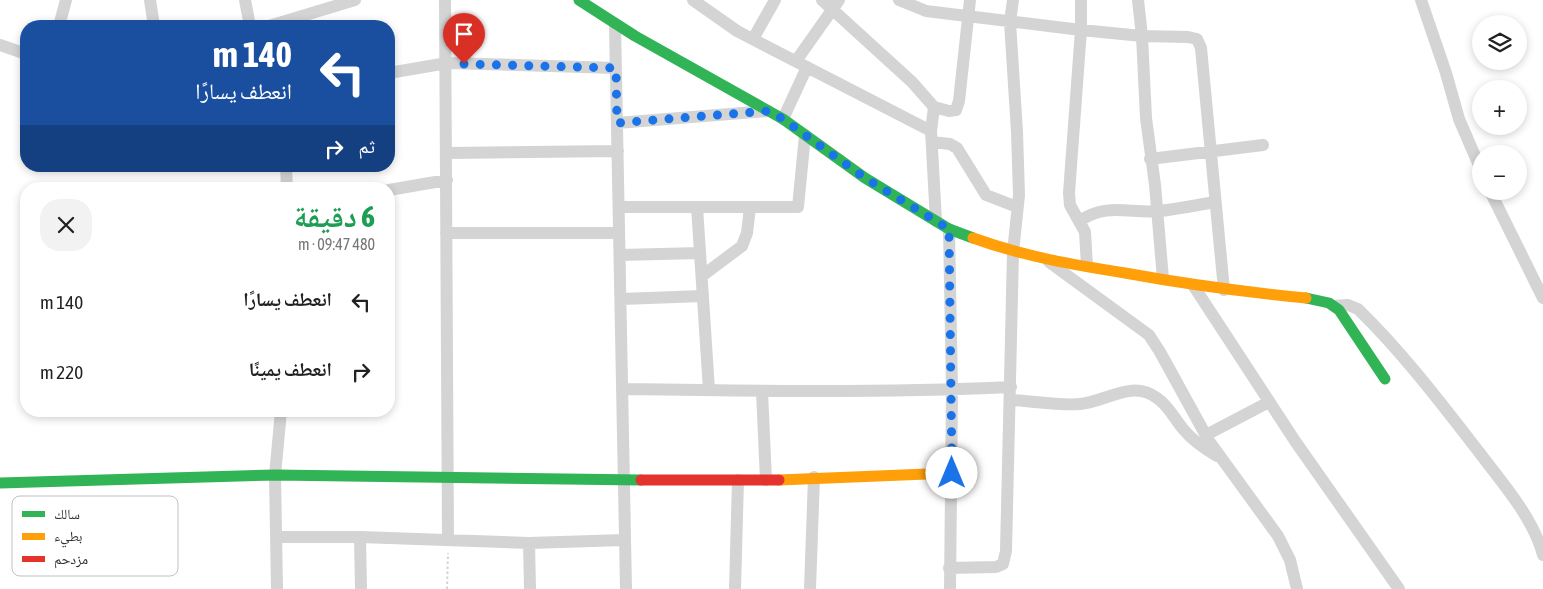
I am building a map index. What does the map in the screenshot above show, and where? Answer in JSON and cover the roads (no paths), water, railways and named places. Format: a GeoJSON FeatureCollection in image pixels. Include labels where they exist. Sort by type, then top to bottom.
{"type":"FeatureCollection","features":[{"type":"Feature","properties":{"kind":"street"},"geometry":{"type":"LineString","coordinates":[[61,20],[66,0]]}},
{"type":"Feature","properties":{"kind":"street"},"geometry":{"type":"LineString","coordinates":[[150,0],[153,20]]}},
{"type":"Feature","properties":{"kind":"street"},"geometry":{"type":"LineString","coordinates":[[245,0],[249,20]]}},
{"type":"Feature","properties":{"kind":"street"},"geometry":{"type":"LineString","coordinates":[[288,20],[352,0]]}},
{"type":"Feature","properties":{"kind":"street"},"geometry":{"type":"LineString","coordinates":[[445,0],[447,64],[448,540]]}},
{"type":"Feature","properties":{"kind":"street"},"geometry":{"type":"LineString","coordinates":[[579,0],[615,24],[783,119],[865,178],[949,229],[1013,252],[1045,260],[1224,290],[1314,299],[1334,306],[1348,305],[1358,309],[1410,364],[1517,504],[1532,530],[1543,555]]}},
{"type":"Feature","properties":{"kind":"street"},"geometry":{"type":"LineString","coordinates":[[692,0],[737,31],[802,64],[931,136],[957,148],[986,195],[1017,207]]}},
{"type":"Feature","properties":{"kind":"street"},"geometry":{"type":"LineString","coordinates":[[753,39],[775,0]]}},
{"type":"Feature","properties":{"kind":"street"},"geometry":{"type":"LineString","coordinates":[[822,0],[836,4],[934,107],[949,112],[957,108],[970,0]]}},
{"type":"Feature","properties":{"kind":"street"},"geometry":{"type":"LineString","coordinates":[[899,0],[920,10],[969,15],[1010,22],[1142,36],[1188,37],[1196,39],[1199,43],[1224,290]]}},
{"type":"Feature","properties":{"kind":"street"},"geometry":{"type":"LineString","coordinates":[[949,568],[1000,566],[1006,551],[1013,252],[1017,207],[1017,132],[1010,22],[1012,0]]}},
{"type":"Feature","properties":{"kind":"street"},"geometry":{"type":"LineString","coordinates":[[1081,0],[1081,30],[1069,193],[1070,205],[1080,221],[1087,242],[1087,266]]}},
{"type":"Feature","properties":{"kind":"street"},"geometry":{"type":"LineString","coordinates":[[1138,0],[1142,36],[1146,118],[1158,211],[1163,279]]}},
{"type":"Feature","properties":{"kind":"street"},"geometry":{"type":"LineString","coordinates":[[1421,0],[1444,65],[1459,118],[1472,149]]}},
{"type":"Feature","properties":{"kind":"street"},"geometry":{"type":"LineString","coordinates":[[783,119],[802,64],[836,4]]}},
{"type":"Feature","properties":{"kind":"street"},"geometry":{"type":"LineString","coordinates":[[615,24],[626,589]]}},
{"type":"Feature","properties":{"kind":"street"},"geometry":{"type":"LineString","coordinates":[[0,45],[20,52]]}},
{"type":"Feature","properties":{"kind":"street"},"geometry":{"type":"LineString","coordinates":[[395,72],[447,64],[616,68]]}},
{"type":"Feature","properties":{"kind":"street"},"geometry":{"type":"LineString","coordinates":[[934,107],[931,136],[936,221]]}},
{"type":"Feature","properties":{"kind":"street"},"geometry":{"type":"LineString","coordinates":[[617,123],[768,111]]}},
{"type":"Feature","properties":{"kind":"street"},"geometry":{"type":"LineString","coordinates":[[619,207],[798,207],[806,135]]}},
{"type":"Feature","properties":{"kind":"street"},"geometry":{"type":"LineString","coordinates":[[1150,160],[1263,145]]}},
{"type":"Feature","properties":{"kind":"street"},"geometry":{"type":"LineString","coordinates":[[447,153],[618,151]]}},
{"type":"Feature","properties":{"kind":"street"},"geometry":{"type":"LineString","coordinates":[[395,189],[447,180]]}},
{"type":"Feature","properties":{"kind":"street"},"geometry":{"type":"LineString","coordinates":[[1494,200],[1543,298]]}},
{"type":"Feature","properties":{"kind":"street"},"geometry":{"type":"LineString","coordinates":[[1080,221],[1094,212],[1104,210],[1158,211],[1215,202]]}},
{"type":"Feature","properties":{"kind":"street"},"geometry":{"type":"LineString","coordinates":[[697,207],[709,390]]}},
{"type":"Feature","properties":{"kind":"street"},"geometry":{"type":"LineString","coordinates":[[702,276],[742,246],[747,234],[750,207]]}},
{"type":"Feature","properties":{"kind":"street"},"geometry":{"type":"LineString","coordinates":[[949,229],[952,390],[950,589]]}},
{"type":"Feature","properties":{"kind":"street"},"geometry":{"type":"LineString","coordinates":[[446,233],[618,233]]}},
{"type":"Feature","properties":{"kind":"street"},"geometry":{"type":"LineString","coordinates":[[620,255],[700,253]]}},
{"type":"Feature","properties":{"kind":"street"},"geometry":{"type":"LineString","coordinates":[[1045,260],[1149,335],[1221,459],[1278,536],[1290,560],[1297,589]]}},
{"type":"Feature","properties":{"kind":"street"},"geometry":{"type":"LineString","coordinates":[[1193,285],[1269,402],[1399,589]]}},
{"type":"Feature","properties":{"kind":"street"},"geometry":{"type":"LineString","coordinates":[[621,299],[703,296]]}},
{"type":"Feature","properties":{"kind":"street"},"geometry":{"type":"LineString","coordinates":[[1334,306],[1343,315],[1385,379]]}},
{"type":"Feature","properties":{"kind":"street"},"geometry":{"type":"LineString","coordinates":[[622,389],[762,392],[952,390],[1011,394],[1080,404],[1117,392],[1131,390],[1146,392],[1157,398],[1170,411],[1184,431],[1201,447],[1221,459]]}},
{"type":"Feature","properties":{"kind":"street"},"geometry":{"type":"LineString","coordinates":[[762,392],[766,480]]}},
{"type":"Feature","properties":{"kind":"street"},"geometry":{"type":"LineString","coordinates":[[1206,435],[1269,402]]}},
{"type":"Feature","properties":{"kind":"street"},"geometry":{"type":"LineString","coordinates":[[277,589],[275,475],[280,417]]}},
{"type":"Feature","properties":{"kind":"street"},"geometry":{"type":"LineString","coordinates":[[0,483],[275,475],[766,480],[952,473]]}},
{"type":"Feature","properties":{"kind":"street"},"geometry":{"type":"LineString","coordinates":[[810,589],[814,477]]}},
{"type":"Feature","properties":{"kind":"street"},"geometry":{"type":"LineString","coordinates":[[735,589],[738,480]]}},
{"type":"Feature","properties":{"kind":"street"},"geometry":{"type":"LineString","coordinates":[[276,536],[530,543],[624,540]]}},
{"type":"Feature","properties":{"kind":"street"},"geometry":{"type":"LineString","coordinates":[[360,537],[361,589]]}},
{"type":"Feature","properties":{"kind":"street"},"geometry":{"type":"LineString","coordinates":[[530,543],[530,589]]}}]}
